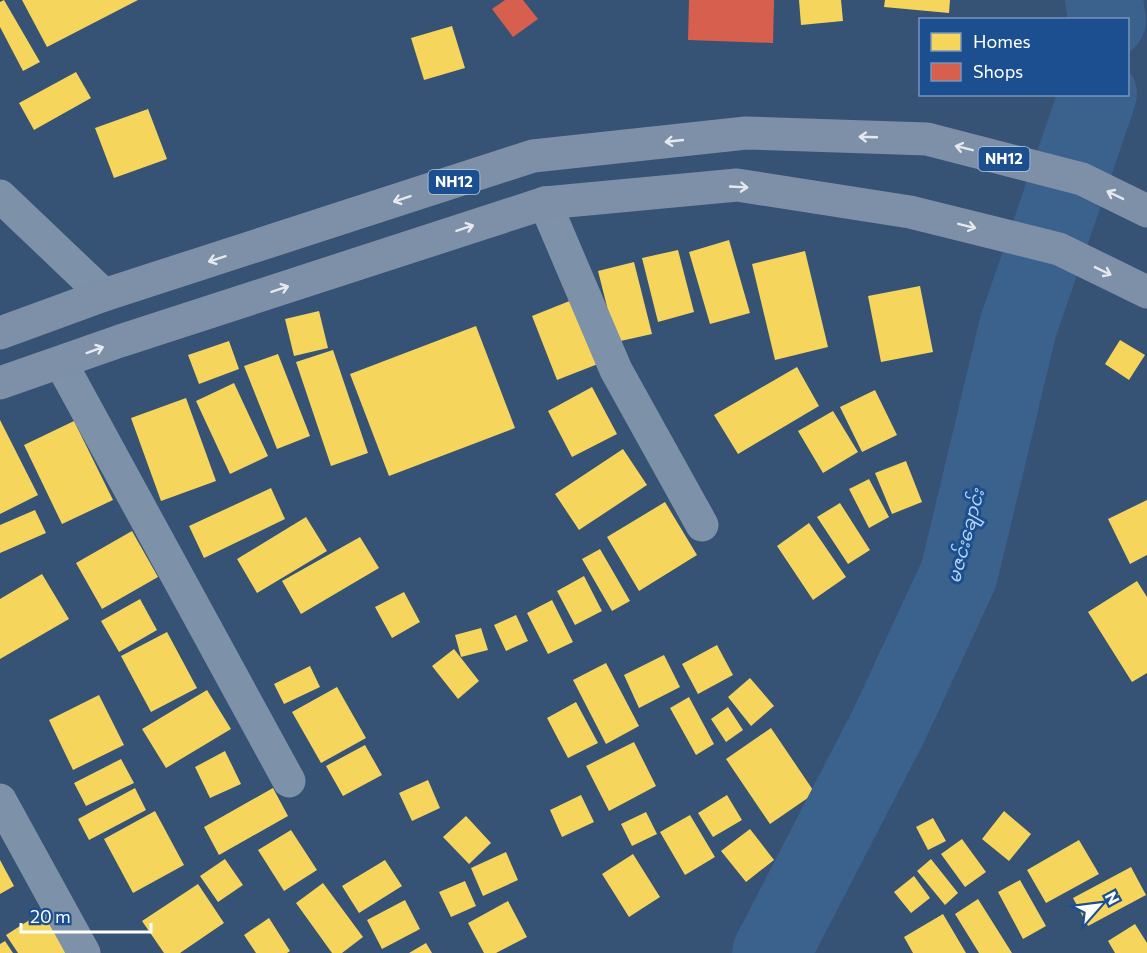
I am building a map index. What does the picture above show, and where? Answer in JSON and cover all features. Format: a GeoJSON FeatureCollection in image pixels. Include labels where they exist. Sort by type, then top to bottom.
{"type":"FeatureCollection","features":[{"type":"Feature","properties":{"kind":"highway","name":"NH12"},"geometry":{"type":"LineString","coordinates":[[0,333],[104,296],[533,156],[746,133],[927,139],[1082,179],[1147,210]]}},
{"type":"Feature","properties":{"kind":"highway"},"geometry":{"type":"LineString","coordinates":[[0,383],[120,340],[545,203],[737,185],[910,212],[1059,249],[1147,292]]}},
{"type":"Feature","properties":{"kind":"street"},"geometry":{"type":"LineString","coordinates":[[0,196],[104,296]]}},
{"type":"Feature","properties":{"kind":"street"},"geometry":{"type":"LineString","coordinates":[[545,203],[616,370],[702,525]]}},
{"type":"Feature","properties":{"kind":"street"},"geometry":{"type":"LineString","coordinates":[[61,363],[289,781]]}},
{"type":"Feature","properties":{"kind":"street"},"geometry":{"type":"LineString","coordinates":[[0,800],[84,953]]}},
{"type":"Feature","properties":{"kind":"building: Homes"},"geometry":{"type":"Polygon","coordinates":[[[4,0],[40,62],[23,71],[0,27],[0,2],[4,0]]]}},
{"type":"Feature","properties":{"kind":"building: Homes"},"geometry":{"type":"Polygon","coordinates":[[[22,0],[138,0],[47,47],[22,0]]]}},
{"type":"Feature","properties":{"kind":"building: Homes"},"geometry":{"type":"Polygon","coordinates":[[[799,0],[841,0],[843,21],[801,25],[799,0]]]}},
{"type":"Feature","properties":{"kind":"building: Homes"},"geometry":{"type":"Polygon","coordinates":[[[885,0],[950,0],[949,13],[884,7],[885,0]]]}},
{"type":"Feature","properties":{"kind":"building: Homes"},"geometry":{"type":"Polygon","coordinates":[[[452,26],[465,68],[424,80],[411,38],[452,26]]]}},
{"type":"Feature","properties":{"kind":"building: Homes"},"geometry":{"type":"Polygon","coordinates":[[[76,72],[91,98],[34,130],[19,103],[76,72]]]}},
{"type":"Feature","properties":{"kind":"building: Homes"},"geometry":{"type":"Polygon","coordinates":[[[148,109],[167,159],[114,178],[95,128],[148,109]]]}},
{"type":"Feature","properties":{"kind":"building: Homes"},"geometry":{"type":"Polygon","coordinates":[[[729,240],[750,313],[710,324],[689,252],[729,240]]]}},
{"type":"Feature","properties":{"kind":"building: Homes"},"geometry":{"type":"Polygon","coordinates":[[[678,250],[694,312],[658,322],[642,258],[678,250]]]}},
{"type":"Feature","properties":{"kind":"building: Homes"},"geometry":{"type":"Polygon","coordinates":[[[805,251],[828,347],[775,360],[752,264],[805,251]]]}},
{"type":"Feature","properties":{"kind":"building: Homes"},"geometry":{"type":"Polygon","coordinates":[[[634,262],[652,334],[616,342],[598,271],[634,262]]]}},
{"type":"Feature","properties":{"kind":"building: Homes"},"geometry":{"type":"Polygon","coordinates":[[[920,286],[933,352],[881,362],[868,296],[920,286]]]}},
{"type":"Feature","properties":{"kind":"building: Homes"},"geometry":{"type":"Polygon","coordinates":[[[577,298],[603,362],[557,380],[532,316],[577,298]]]}},
{"type":"Feature","properties":{"kind":"building: Homes"},"geometry":{"type":"Polygon","coordinates":[[[319,311],[328,348],[294,356],[285,319],[319,311]]]}},
{"type":"Feature","properties":{"kind":"building: Homes"},"geometry":{"type":"Polygon","coordinates":[[[476,326],[515,428],[389,476],[350,374],[476,326]]]}},
{"type":"Feature","properties":{"kind":"building: Homes"},"geometry":{"type":"Polygon","coordinates":[[[1120,340],[1145,355],[1129,380],[1105,364],[1120,340]]]}},
{"type":"Feature","properties":{"kind":"building: Homes"},"geometry":{"type":"Polygon","coordinates":[[[229,341],[239,369],[199,384],[188,355],[229,341]]]}},
{"type":"Feature","properties":{"kind":"building: Homes"},"geometry":{"type":"Polygon","coordinates":[[[333,350],[368,453],[331,466],[296,362],[333,350]]]}},
{"type":"Feature","properties":{"kind":"building: Homes"},"geometry":{"type":"Polygon","coordinates":[[[278,354],[310,436],[277,449],[244,366],[278,354]]]}},
{"type":"Feature","properties":{"kind":"building: Homes"},"geometry":{"type":"Polygon","coordinates":[[[797,367],[819,406],[738,454],[714,415],[797,367]]]}},
{"type":"Feature","properties":{"kind":"building: Homes"},"geometry":{"type":"Polygon","coordinates":[[[234,383],[268,456],[230,474],[196,401],[234,383]]]}},
{"type":"Feature","properties":{"kind":"building: Homes"},"geometry":{"type":"Polygon","coordinates":[[[592,387],[617,434],[572,457],[548,411],[592,387]]]}},
{"type":"Feature","properties":{"kind":"building: Homes"},"geometry":{"type":"Polygon","coordinates":[[[875,390],[897,435],[862,452],[840,407],[875,390]]]}},
{"type":"Feature","properties":{"kind":"building: Homes"},"geometry":{"type":"Polygon","coordinates":[[[186,398],[216,481],[161,501],[131,418],[186,398]]]}},
{"type":"Feature","properties":{"kind":"building: Homes"},"geometry":{"type":"Polygon","coordinates":[[[833,411],[858,452],[823,473],[798,431],[833,411]]]}},
{"type":"Feature","properties":{"kind":"building: Homes"},"geometry":{"type":"Polygon","coordinates":[[[0,420],[38,495],[0,514],[0,420]]]}},
{"type":"Feature","properties":{"kind":"building: Homes"},"geometry":{"type":"Polygon","coordinates":[[[74,421],[113,500],[62,524],[24,445],[74,421]]]}},
{"type":"Feature","properties":{"kind":"building: Homes"},"geometry":{"type":"Polygon","coordinates":[[[623,449],[647,485],[579,530],[555,494],[623,449]]]}},
{"type":"Feature","properties":{"kind":"building: Homes"},"geometry":{"type":"Polygon","coordinates":[[[906,461],[922,502],[892,514],[875,473],[906,461]]]}},
{"type":"Feature","properties":{"kind":"building: Homes"},"geometry":{"type":"Polygon","coordinates":[[[869,479],[889,517],[869,528],[849,489],[869,479]]]}},
{"type":"Feature","properties":{"kind":"building: Homes"},"geometry":{"type":"Polygon","coordinates":[[[271,488],[285,519],[204,558],[189,526],[271,488]]]}},
{"type":"Feature","properties":{"kind":"building: Homes"},"geometry":{"type":"Polygon","coordinates":[[[1147,500],[1147,555],[1130,564],[1108,519],[1147,500]]]}},
{"type":"Feature","properties":{"kind":"building: Homes"},"geometry":{"type":"Polygon","coordinates":[[[665,502],[697,555],[639,591],[607,537],[665,502]]]}},
{"type":"Feature","properties":{"kind":"building: Homes"},"geometry":{"type":"Polygon","coordinates":[[[840,503],[870,550],[848,564],[817,517],[840,503]]]}},
{"type":"Feature","properties":{"kind":"building: Homes"},"geometry":{"type":"Polygon","coordinates":[[[35,510],[46,533],[0,553],[0,525],[35,510]]]}},
{"type":"Feature","properties":{"kind":"building: Homes"},"geometry":{"type":"Polygon","coordinates":[[[306,517],[327,551],[257,593],[237,559],[306,517]]]}},
{"type":"Feature","properties":{"kind":"building: Homes"},"geometry":{"type":"Polygon","coordinates":[[[809,523],[846,577],[813,600],[777,546],[809,523]]]}},
{"type":"Feature","properties":{"kind":"building: Homes"},"geometry":{"type":"Polygon","coordinates":[[[132,531],[158,577],[102,609],[76,563],[132,531]]]}},
{"type":"Feature","properties":{"kind":"building: Homes"},"geometry":{"type":"Polygon","coordinates":[[[360,537],[379,568],[301,614],[282,581],[360,537]]]}},
{"type":"Feature","properties":{"kind":"building: Homes"},"geometry":{"type":"Polygon","coordinates":[[[600,549],[630,601],[612,611],[582,559],[600,549]]]}},
{"type":"Feature","properties":{"kind":"building: Homes"},"geometry":{"type":"Polygon","coordinates":[[[42,574],[69,619],[0,659],[0,599],[42,574]]]}},
{"type":"Feature","properties":{"kind":"building: Homes"},"geometry":{"type":"Polygon","coordinates":[[[584,576],[602,611],[575,625],[557,591],[584,576]]]}},
{"type":"Feature","properties":{"kind":"building: Homes"},"geometry":{"type":"Polygon","coordinates":[[[1137,581],[1147,597],[1147,673],[1132,682],[1088,612],[1137,581]]]}},
{"type":"Feature","properties":{"kind":"building: Homes"},"geometry":{"type":"Polygon","coordinates":[[[404,592],[420,622],[392,638],[375,607],[404,592]]]}},
{"type":"Feature","properties":{"kind":"building: Homes"},"geometry":{"type":"Polygon","coordinates":[[[140,599],[157,630],[119,652],[101,621],[140,599]]]}},
{"type":"Feature","properties":{"kind":"building: Homes"},"geometry":{"type":"Polygon","coordinates":[[[552,600],[573,642],[548,654],[527,613],[552,600]]]}},
{"type":"Feature","properties":{"kind":"building: Homes"},"geometry":{"type":"Polygon","coordinates":[[[516,615],[528,641],[506,651],[494,625],[516,615]]]}},
{"type":"Feature","properties":{"kind":"building: Homes"},"geometry":{"type":"Polygon","coordinates":[[[481,628],[488,650],[461,657],[455,635],[481,628]]]}},
{"type":"Feature","properties":{"kind":"building: Homes"},"geometry":{"type":"Polygon","coordinates":[[[167,632],[197,688],[151,712],[121,656],[167,632]]]}},
{"type":"Feature","properties":{"kind":"building: Homes"},"geometry":{"type":"Polygon","coordinates":[[[717,645],[733,675],[698,694],[682,664],[717,645]]]}},
{"type":"Feature","properties":{"kind":"building: Homes"},"geometry":{"type":"Polygon","coordinates":[[[454,649],[479,681],[458,699],[432,666],[454,649]]]}},
{"type":"Feature","properties":{"kind":"building: Homes"},"geometry":{"type":"Polygon","coordinates":[[[664,655],[680,687],[639,708],[624,675],[664,655]]]}},
{"type":"Feature","properties":{"kind":"building: Homes"},"geometry":{"type":"Polygon","coordinates":[[[606,663],[639,726],[606,744],[573,680],[606,663]]]}},
{"type":"Feature","properties":{"kind":"building: Homes"},"geometry":{"type":"Polygon","coordinates":[[[310,666],[320,687],[284,704],[274,684],[310,666]]]}},
{"type":"Feature","properties":{"kind":"building: Homes"},"geometry":{"type":"Polygon","coordinates":[[[750,678],[774,706],[751,726],[728,697],[750,678]]]}},
{"type":"Feature","properties":{"kind":"building: Homes"},"geometry":{"type":"Polygon","coordinates":[[[337,687],[366,738],[321,763],[292,712],[337,687]]]}},
{"type":"Feature","properties":{"kind":"building: Homes"},"geometry":{"type":"Polygon","coordinates":[[[207,690],[231,729],[166,768],[142,729],[207,690]]]}},
{"type":"Feature","properties":{"kind":"building: Homes"},"geometry":{"type":"Polygon","coordinates":[[[99,695],[124,745],[73,770],[49,720],[99,695]]]}},
{"type":"Feature","properties":{"kind":"building: Homes"},"geometry":{"type":"Polygon","coordinates":[[[689,697],[714,744],[696,755],[670,708],[689,697]]]}},
{"type":"Feature","properties":{"kind":"building: Homes"},"geometry":{"type":"Polygon","coordinates":[[[576,702],[598,743],[568,758],[547,718],[576,702]]]}},
{"type":"Feature","properties":{"kind":"building: Homes"},"geometry":{"type":"Polygon","coordinates":[[[728,707],[743,730],[726,742],[711,719],[728,707]]]}},
{"type":"Feature","properties":{"kind":"building: Homes"},"geometry":{"type":"Polygon","coordinates":[[[771,728],[815,793],[770,824],[726,759],[771,728]]]}},
{"type":"Feature","properties":{"kind":"building: Homes"},"geometry":{"type":"Polygon","coordinates":[[[634,742],[656,786],[609,811],[586,766],[634,742]]]}},
{"type":"Feature","properties":{"kind":"building: Homes"},"geometry":{"type":"Polygon","coordinates":[[[365,745],[382,775],[343,796],[326,766],[365,745]]]}},
{"type":"Feature","properties":{"kind":"building: Homes"},"geometry":{"type":"Polygon","coordinates":[[[225,751],[241,784],[210,798],[195,767],[225,751]]]}},
{"type":"Feature","properties":{"kind":"building: Homes"},"geometry":{"type":"Polygon","coordinates":[[[121,759],[134,783],[86,806],[74,783],[121,759]]]}},
{"type":"Feature","properties":{"kind":"building: Homes"},"geometry":{"type":"Polygon","coordinates":[[[428,780],[440,808],[412,821],[399,793],[428,780]]]}},
{"type":"Feature","properties":{"kind":"building: Homes"},"geometry":{"type":"Polygon","coordinates":[[[135,788],[146,810],[89,840],[78,819],[135,788]]]}},
{"type":"Feature","properties":{"kind":"building: Homes"},"geometry":{"type":"Polygon","coordinates":[[[273,788],[288,816],[219,855],[204,827],[273,788]]]}},
{"type":"Feature","properties":{"kind":"building: Homes"},"geometry":{"type":"Polygon","coordinates":[[[581,795],[594,822],[562,837],[550,810],[581,795]]]}},
{"type":"Feature","properties":{"kind":"building: Homes"},"geometry":{"type":"Polygon","coordinates":[[[727,795],[742,820],[713,837],[698,813],[727,795]]]}},
{"type":"Feature","properties":{"kind":"building: Homes"},"geometry":{"type":"Polygon","coordinates":[[[155,811],[184,865],[133,893],[104,839],[155,811]]]}},
{"type":"Feature","properties":{"kind":"building: Homes"},"geometry":{"type":"Polygon","coordinates":[[[1004,811],[1031,834],[1009,861],[982,839],[1004,811]]]}},
{"type":"Feature","properties":{"kind":"building: Homes"},"geometry":{"type":"Polygon","coordinates":[[[646,812],[657,834],[632,846],[621,824],[646,812]]]}},
{"type":"Feature","properties":{"kind":"building: Homes"},"geometry":{"type":"Polygon","coordinates":[[[690,815],[715,857],[685,875],[660,832],[690,815]]]}},
{"type":"Feature","properties":{"kind":"building: Homes"},"geometry":{"type":"Polygon","coordinates":[[[466,816],[491,843],[469,864],[443,837],[466,816]]]}},
{"type":"Feature","properties":{"kind":"building: Homes"},"geometry":{"type":"Polygon","coordinates":[[[933,818],[946,841],[928,850],[916,827],[933,818]]]}},
{"type":"Feature","properties":{"kind":"building: Homes"},"geometry":{"type":"Polygon","coordinates":[[[750,829],[774,860],[746,882],[721,851],[750,829]]]}},
{"type":"Feature","properties":{"kind":"building: Homes"},"geometry":{"type":"Polygon","coordinates":[[[291,830],[317,870],[284,891],[258,850],[291,830]]]}},
{"type":"Feature","properties":{"kind":"building: Homes"},"geometry":{"type":"Polygon","coordinates":[[[962,839],[986,872],[965,887],[941,854],[962,839]]]}},
{"type":"Feature","properties":{"kind":"building: Homes"},"geometry":{"type":"Polygon","coordinates":[[[1079,840],[1099,874],[1046,903],[1027,870],[1079,840]]]}},
{"type":"Feature","properties":{"kind":"building: Homes"},"geometry":{"type":"Polygon","coordinates":[[[506,852],[518,880],[483,896],[471,868],[506,852]]]}},
{"type":"Feature","properties":{"kind":"building: Homes"},"geometry":{"type":"Polygon","coordinates":[[[633,854],[660,897],[629,917],[602,874],[633,854]]]}},
{"type":"Feature","properties":{"kind":"building: Homes"},"geometry":{"type":"Polygon","coordinates":[[[225,859],[243,885],[218,902],[200,876],[225,859]]]}},
{"type":"Feature","properties":{"kind":"building: Homes"},"geometry":{"type":"Polygon","coordinates":[[[931,859],[958,893],[945,905],[917,871],[931,859]]]}},
{"type":"Feature","properties":{"kind":"building: Homes"},"geometry":{"type":"Polygon","coordinates":[[[0,860],[14,886],[0,894],[0,860]]]}},
{"type":"Feature","properties":{"kind":"building: Homes"},"geometry":{"type":"Polygon","coordinates":[[[385,860],[402,886],[359,913],[342,886],[385,860]]]}},
{"type":"Feature","properties":{"kind":"building: Homes"},"geometry":{"type":"Polygon","coordinates":[[[1131,867],[1146,895],[1088,926],[1073,898],[1131,867]]]}},
{"type":"Feature","properties":{"kind":"building: Homes"},"geometry":{"type":"Polygon","coordinates":[[[914,876],[930,898],[911,913],[894,892],[914,876]]]}},
{"type":"Feature","properties":{"kind":"building: Homes"},"geometry":{"type":"Polygon","coordinates":[[[1020,880],[1046,926],[1023,939],[998,892],[1020,880]]]}},
{"type":"Feature","properties":{"kind":"building: Homes"},"geometry":{"type":"Polygon","coordinates":[[[465,881],[476,906],[451,917],[439,892],[465,881]]]}},
{"type":"Feature","properties":{"kind":"building: Homes"},"geometry":{"type":"Polygon","coordinates":[[[323,883],[363,937],[342,953],[332,953],[296,903],[323,883]]]}},
{"type":"Feature","properties":{"kind":"building: Homes"},"geometry":{"type":"Polygon","coordinates":[[[198,884],[224,923],[180,953],[164,953],[142,921],[198,884]]]}},
{"type":"Feature","properties":{"kind":"building: Homes"},"geometry":{"type":"Polygon","coordinates":[[[978,899],[1012,953],[979,953],[955,914],[978,899]]]}},
{"type":"Feature","properties":{"kind":"building: Homes"},"geometry":{"type":"Polygon","coordinates":[[[405,900],[420,929],[382,949],[367,920],[405,900]]]}},
{"type":"Feature","properties":{"kind":"building: Homes"},"geometry":{"type":"Polygon","coordinates":[[[508,901],[527,937],[496,953],[484,953],[468,923],[508,901]]]}},
{"type":"Feature","properties":{"kind":"building: Homes"},"geometry":{"type":"Polygon","coordinates":[[[42,912],[67,953],[18,953],[6,935],[42,912]]]}},
{"type":"Feature","properties":{"kind":"building: Homes"},"geometry":{"type":"Polygon","coordinates":[[[943,914],[966,953],[913,953],[904,937],[943,914]]]}},
{"type":"Feature","properties":{"kind":"building: Homes"},"geometry":{"type":"Polygon","coordinates":[[[269,918],[290,951],[287,953],[256,953],[244,935],[269,918]]]}},
{"type":"Feature","properties":{"kind":"building: Homes"},"geometry":{"type":"Polygon","coordinates":[[[1135,924],[1147,943],[1147,953],[1115,953],[1108,941],[1135,924]]]}},
{"type":"Feature","properties":{"kind":"building: Homes"},"geometry":{"type":"Polygon","coordinates":[[[5,941],[13,953],[0,953],[0,944],[5,941]]]}},
{"type":"Feature","properties":{"kind":"building: Homes"},"geometry":{"type":"Polygon","coordinates":[[[426,943],[432,953],[409,953],[426,943]]]}},
{"type":"Feature","properties":{"kind":"building: Shops"},"geometry":{"type":"Polygon","coordinates":[[[505,0],[523,0],[538,19],[513,37],[492,9],[505,0]]]}},
{"type":"Feature","properties":{"kind":"building: Shops"},"geometry":{"type":"Polygon","coordinates":[[[689,0],[774,0],[773,43],[688,40],[689,0]]]}},
{"type":"Feature","properties":{"kind":"waterway","name":"မဇင်းချောင်း"},"geometry":{"type":"LineString","coordinates":[[1104,0],[1107,18]]}},
{"type":"Feature","properties":{"kind":"waterway","name":"မဇင်းချောင်း"},"geometry":{"type":"LineString","coordinates":[[771,953],[889,725],[959,574],[1018,327],[1097,96]]}}]}
